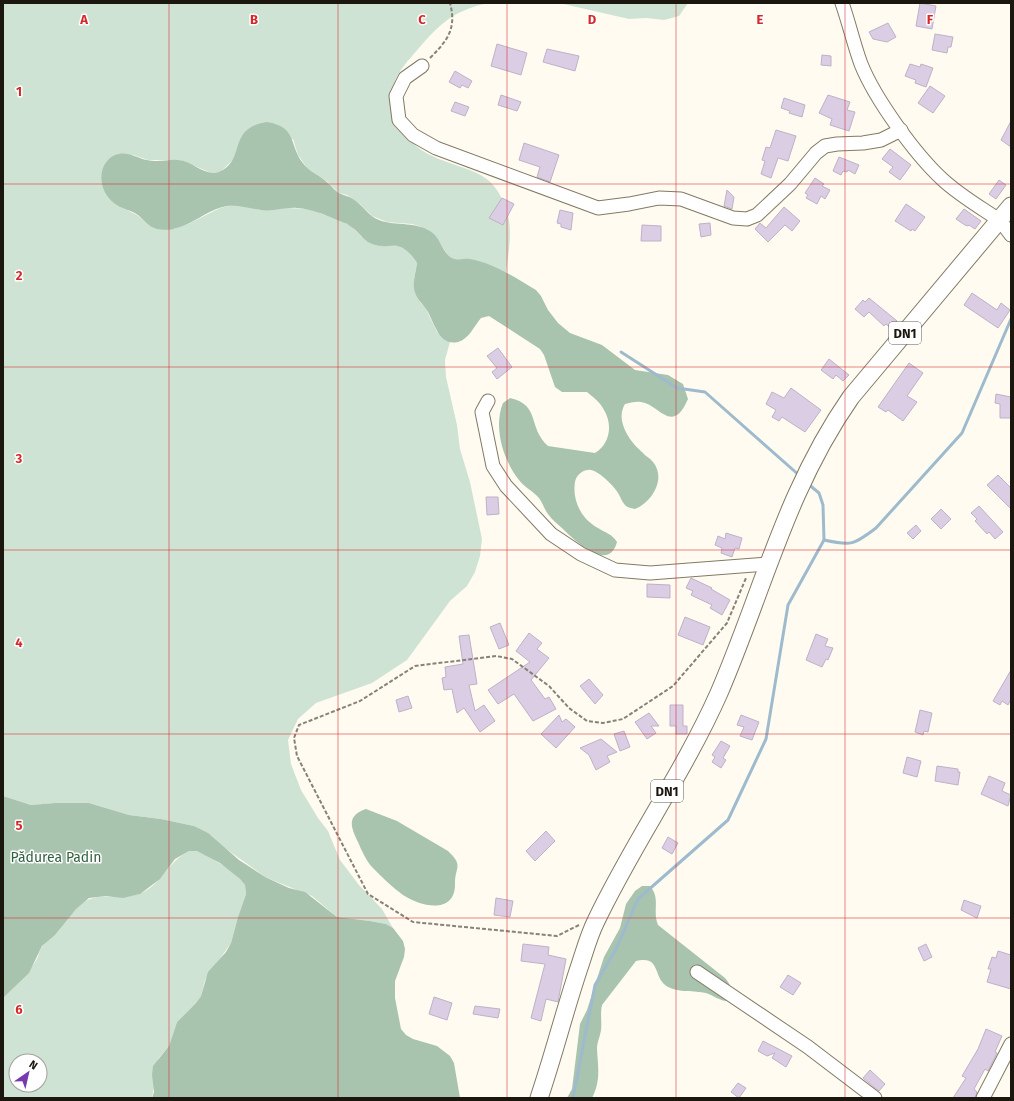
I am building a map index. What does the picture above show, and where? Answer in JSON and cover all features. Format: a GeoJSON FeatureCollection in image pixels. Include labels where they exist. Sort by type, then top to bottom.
{"type":"FeatureCollection","features":[{"type":"Feature","properties":{"kind":"main road","name":"DN1"},"geometry":{"type":"LineString","coordinates":[[539,1098],[574,982],[595,922],[711,709],[725,679],[760,564],[805,487],[831,427],[851,397],[1007,226],[1011,206]]}},
{"type":"Feature","properties":{"kind":"main road","name":"DN1"},"geometry":{"type":"LineString","coordinates":[[550,1098],[583,985],[604,926],[714,725],[734,682],[789,536],[805,487]]}},
{"type":"Feature","properties":{"kind":"street"},"geometry":{"type":"LineString","coordinates":[[842,3],[861,65],[875,92],[918,154],[942,179],[1007,226]]}},
{"type":"Feature","properties":{"kind":"street"},"geometry":{"type":"LineString","coordinates":[[422,66],[405,78],[396,96],[399,120],[414,134],[436,148],[598,208],[659,198],[680,199],[733,218],[747,219],[757,215],[790,184],[816,153],[825,146],[881,140],[901,130]]}},
{"type":"Feature","properties":{"kind":"street"},"geometry":{"type":"LineString","coordinates":[[488,401],[482,412],[493,466],[506,486],[551,534],[581,554],[615,570],[650,573],[760,564]]}},
{"type":"Feature","properties":{"kind":"street"},"geometry":{"type":"LineString","coordinates":[[697,972],[808,1047],[876,1098]]}},
{"type":"Feature","properties":{"kind":"street"},"geometry":{"type":"LineString","coordinates":[[983,1098],[1011,1044]]}},
{"type":"Feature","properties":{"kind":"path"},"geometry":{"type":"LineString","coordinates":[[422,66],[448,40],[453,14],[450,3]]}},
{"type":"Feature","properties":{"kind":"path"},"geometry":{"type":"LineString","coordinates":[[595,922],[589,921],[575,926],[557,936],[413,922],[368,894],[296,756],[294,738],[299,726],[360,701],[415,666],[496,656],[512,659],[549,686],[569,708],[587,721],[603,723],[623,719],[673,686],[727,623],[760,564]]}},
{"type":"Feature","properties":{"kind":"green space"},"geometry":{"type":"Polygon","coordinates":[[[3,3],[489,3],[464,10],[454,15],[438,28],[422,45],[396,78],[393,94],[405,131],[408,137],[417,146],[427,154],[465,168],[486,178],[494,186],[501,197],[506,207],[510,228],[506,273],[470,259],[453,259],[447,254],[434,234],[419,226],[387,222],[372,216],[360,204],[347,195],[339,193],[328,182],[307,168],[298,155],[293,139],[236,154],[232,161],[219,173],[211,173],[181,160],[148,160],[133,155],[121,207],[137,215],[150,225],[174,229],[220,208],[228,206],[245,206],[261,210],[286,208],[310,209],[350,225],[362,237],[385,246],[401,246],[408,251],[417,263],[414,279],[420,302],[426,309],[437,332],[450,342],[445,360],[446,377],[457,425],[460,449],[470,482],[482,539],[480,556],[475,572],[467,586],[450,601],[407,660],[372,683],[316,703],[298,719],[288,740],[291,764],[301,790],[318,818],[328,831],[340,860],[359,885],[382,909],[393,928],[386,924],[337,917],[312,896],[267,878],[194,826],[161,819],[129,815],[89,803],[31,805],[3,796],[3,3]]]}},
{"type":"Feature","properties":{"kind":"green space"},"geometry":{"type":"Polygon","coordinates":[[[559,3],[688,3],[679,16],[664,20],[646,18],[629,19],[559,3]]]}},
{"type":"Feature","properties":{"kind":"green space"},"geometry":{"type":"Polygon","coordinates":[[[267,122],[277,124],[288,132],[298,155],[308,168],[325,180],[338,192],[357,201],[375,218],[386,222],[414,225],[427,230],[434,234],[446,253],[452,258],[470,259],[487,264],[536,290],[558,323],[570,333],[602,345],[635,370],[668,375],[683,384],[688,399],[682,410],[676,415],[671,417],[665,415],[648,404],[639,402],[625,404],[622,410],[623,423],[628,436],[632,442],[652,461],[657,469],[658,483],[647,502],[635,509],[627,507],[609,482],[591,470],[582,472],[575,482],[574,489],[576,502],[582,514],[592,524],[615,539],[617,542],[613,551],[607,555],[600,555],[592,552],[583,547],[551,518],[539,498],[521,482],[513,472],[504,453],[499,433],[500,412],[503,403],[510,398],[520,401],[530,411],[542,439],[548,446],[595,453],[604,445],[608,434],[609,428],[607,416],[603,407],[587,392],[562,392],[555,387],[544,355],[540,349],[489,316],[481,318],[468,335],[458,342],[451,342],[441,337],[426,309],[418,299],[414,288],[417,263],[404,249],[399,246],[383,246],[368,242],[355,229],[347,224],[308,209],[297,208],[265,210],[230,206],[219,208],[190,223],[174,229],[157,229],[149,225],[135,213],[114,203],[105,192],[102,185],[102,171],[105,165],[109,159],[115,155],[123,153],[153,161],[185,161],[205,171],[212,173],[219,172],[227,167],[233,160],[241,137],[246,131],[254,125],[267,122]]]}},
{"type":"Feature","properties":{"kind":"green space","name":"Pădurea Padin"},"geometry":{"type":"Polygon","coordinates":[[[3,796],[31,805],[89,803],[129,815],[161,819],[194,826],[208,833],[239,860],[267,878],[289,888],[305,892],[337,917],[386,924],[393,928],[403,941],[405,949],[404,957],[395,981],[395,998],[401,1029],[406,1035],[413,1039],[437,1046],[450,1056],[454,1063],[460,1098],[152,1098],[154,1092],[152,1075],[153,1066],[169,1046],[177,1022],[201,996],[208,972],[226,952],[231,943],[246,894],[245,885],[240,879],[220,863],[197,851],[189,851],[175,859],[160,879],[140,894],[123,898],[106,896],[89,898],[76,909],[55,935],[42,946],[29,973],[3,998],[3,796]]]}},
{"type":"Feature","properties":{"kind":"green space"},"geometry":{"type":"Polygon","coordinates":[[[366,809],[397,821],[448,851],[453,856],[458,867],[455,878],[454,893],[450,900],[444,904],[436,906],[419,903],[395,889],[373,868],[364,856],[352,827],[352,822],[355,815],[366,809]]]}},
{"type":"Feature","properties":{"kind":"green space"},"geometry":{"type":"Polygon","coordinates":[[[189,851],[197,851],[205,854],[227,868],[240,879],[245,885],[246,894],[231,943],[205,980],[201,996],[177,1022],[169,1046],[158,1059],[152,1098],[3,1098],[3,998],[30,969],[37,959],[40,950],[80,905],[93,898],[123,897],[139,894],[147,890],[159,880],[175,861],[189,851]]]}},
{"type":"Feature","properties":{"kind":"green space"},"geometry":{"type":"Polygon","coordinates":[[[642,886],[650,886],[655,895],[656,920],[658,925],[725,978],[731,989],[729,998],[726,1001],[720,1000],[706,993],[672,989],[663,983],[656,968],[650,961],[636,961],[602,1005],[601,1030],[597,1046],[598,1080],[592,1098],[567,1098],[572,1089],[580,1024],[587,1010],[604,957],[620,928],[626,904],[635,891],[642,886]]]}},
{"type":"Feature","properties":{"kind":"building"},"geometry":{"type":"Polygon","coordinates":[[[920,3],[936,6],[932,29],[916,26],[920,3]]]}},
{"type":"Feature","properties":{"kind":"building"},"geometry":{"type":"Polygon","coordinates":[[[888,23],[896,37],[887,42],[873,39],[869,32],[888,23]]]}},
{"type":"Feature","properties":{"kind":"building"},"geometry":{"type":"Polygon","coordinates":[[[935,34],[953,37],[951,47],[948,47],[947,53],[932,50],[935,34]]]}},
{"type":"Feature","properties":{"kind":"building"},"geometry":{"type":"Polygon","coordinates":[[[497,44],[527,53],[521,75],[491,66],[497,44]]]}},
{"type":"Feature","properties":{"kind":"building"},"geometry":{"type":"Polygon","coordinates":[[[547,49],[579,56],[575,71],[543,62],[547,49]]]}},
{"type":"Feature","properties":{"kind":"building"},"geometry":{"type":"Polygon","coordinates":[[[822,55],[831,56],[831,66],[821,65],[822,55]]]}},
{"type":"Feature","properties":{"kind":"building"},"geometry":{"type":"Polygon","coordinates":[[[910,64],[920,67],[921,64],[933,68],[926,87],[915,83],[916,80],[905,76],[910,64]]]}},
{"type":"Feature","properties":{"kind":"building"},"geometry":{"type":"Polygon","coordinates":[[[455,71],[472,81],[468,88],[462,85],[460,88],[449,82],[455,71]]]}},
{"type":"Feature","properties":{"kind":"building"},"geometry":{"type":"Polygon","coordinates":[[[930,86],[945,96],[933,113],[918,103],[930,86]]]}},
{"type":"Feature","properties":{"kind":"building"},"geometry":{"type":"Polygon","coordinates":[[[501,95],[521,102],[517,111],[498,105],[501,95]]]}},
{"type":"Feature","properties":{"kind":"building"},"geometry":{"type":"Polygon","coordinates":[[[828,95],[850,102],[847,110],[855,112],[849,131],[830,125],[832,119],[819,113],[828,95]]]}},
{"type":"Feature","properties":{"kind":"building"},"geometry":{"type":"Polygon","coordinates":[[[784,98],[805,105],[802,117],[789,113],[790,111],[781,108],[784,98]]]}},
{"type":"Feature","properties":{"kind":"building"},"geometry":{"type":"Polygon","coordinates":[[[455,102],[469,107],[465,116],[451,111],[455,102]]]}},
{"type":"Feature","properties":{"kind":"building"},"geometry":{"type":"Polygon","coordinates":[[[1011,121],[1011,147],[1001,140],[1011,121]]]}},
{"type":"Feature","properties":{"kind":"building"},"geometry":{"type":"Polygon","coordinates":[[[776,130],[796,136],[788,161],[778,158],[771,178],[761,174],[765,161],[762,160],[766,147],[770,148],[776,130]]]}},
{"type":"Feature","properties":{"kind":"building"},"geometry":{"type":"Polygon","coordinates":[[[524,143],[559,155],[550,182],[537,177],[540,167],[519,160],[524,143]]]}},
{"type":"Feature","properties":{"kind":"building"},"geometry":{"type":"Polygon","coordinates":[[[890,149],[911,165],[900,180],[889,172],[893,167],[882,159],[890,149]]]}},
{"type":"Feature","properties":{"kind":"building"},"geometry":{"type":"Polygon","coordinates":[[[839,157],[859,165],[855,174],[848,170],[847,172],[843,171],[841,175],[833,171],[839,157]]]}},
{"type":"Feature","properties":{"kind":"building"},"geometry":{"type":"Polygon","coordinates":[[[815,178],[824,184],[822,186],[830,190],[825,199],[821,196],[817,204],[806,198],[808,195],[805,193],[815,178]]]}},
{"type":"Feature","properties":{"kind":"building"},"geometry":{"type":"Polygon","coordinates":[[[999,180],[1006,185],[996,199],[989,194],[999,180]]]}},
{"type":"Feature","properties":{"kind":"building"},"geometry":{"type":"Polygon","coordinates":[[[727,190],[734,197],[732,209],[724,206],[727,190]]]}},
{"type":"Feature","properties":{"kind":"building"},"geometry":{"type":"Polygon","coordinates":[[[502,198],[514,204],[503,225],[489,218],[502,198]]]}},
{"type":"Feature","properties":{"kind":"building"},"geometry":{"type":"Polygon","coordinates":[[[906,204],[925,217],[915,231],[912,229],[911,231],[895,221],[906,204]]]}},
{"type":"Feature","properties":{"kind":"building"},"geometry":{"type":"Polygon","coordinates":[[[784,207],[800,221],[792,231],[785,225],[768,242],[755,229],[760,223],[766,228],[784,207]]]}},
{"type":"Feature","properties":{"kind":"building"},"geometry":{"type":"Polygon","coordinates":[[[964,209],[981,221],[975,229],[956,219],[964,209]]]}},
{"type":"Feature","properties":{"kind":"building"},"geometry":{"type":"Polygon","coordinates":[[[560,210],[573,213],[571,230],[561,227],[561,224],[557,223],[560,210]]]}},
{"type":"Feature","properties":{"kind":"building"},"geometry":{"type":"Polygon","coordinates":[[[710,223],[711,235],[701,237],[699,224],[710,223]]]}},
{"type":"Feature","properties":{"kind":"building"},"geometry":{"type":"Polygon","coordinates":[[[642,225],[661,226],[661,241],[641,241],[642,225]]]}},
{"type":"Feature","properties":{"kind":"building"},"geometry":{"type":"Polygon","coordinates":[[[972,293],[997,310],[1001,303],[1010,310],[998,328],[964,305],[972,293]]]}},
{"type":"Feature","properties":{"kind":"building"},"geometry":{"type":"Polygon","coordinates":[[[869,298],[897,321],[891,328],[886,324],[884,326],[869,312],[864,317],[855,309],[863,300],[865,302],[869,298]]]}},
{"type":"Feature","properties":{"kind":"building"},"geometry":{"type":"Polygon","coordinates":[[[498,348],[512,367],[497,379],[492,372],[497,368],[487,356],[498,348]]]}},
{"type":"Feature","properties":{"kind":"building"},"geometry":{"type":"Polygon","coordinates":[[[829,359],[849,375],[843,381],[836,375],[833,379],[821,370],[829,359]]]}},
{"type":"Feature","properties":{"kind":"building"},"geometry":{"type":"Polygon","coordinates":[[[909,363],[923,373],[907,396],[917,402],[903,421],[888,410],[886,412],[878,407],[909,363]]]}},
{"type":"Feature","properties":{"kind":"building"},"geometry":{"type":"Polygon","coordinates":[[[791,388],[821,410],[805,432],[782,417],[779,421],[772,417],[776,410],[766,404],[772,392],[784,398],[791,388]]]}},
{"type":"Feature","properties":{"kind":"building"},"geometry":{"type":"Polygon","coordinates":[[[996,394],[1011,397],[1011,418],[1000,418],[1000,404],[995,403],[996,394]]]}},
{"type":"Feature","properties":{"kind":"building"},"geometry":{"type":"Polygon","coordinates":[[[998,475],[1011,488],[1011,509],[987,485],[998,475]]]}},
{"type":"Feature","properties":{"kind":"building"},"geometry":{"type":"Polygon","coordinates":[[[486,497],[498,497],[499,514],[487,515],[486,497]]]}},
{"type":"Feature","properties":{"kind":"building"},"geometry":{"type":"Polygon","coordinates":[[[979,506],[1003,532],[995,539],[989,532],[987,534],[975,521],[977,519],[971,513],[979,506]]]}},
{"type":"Feature","properties":{"kind":"building"},"geometry":{"type":"Polygon","coordinates":[[[941,509],[951,519],[941,529],[931,519],[941,509]]]}},
{"type":"Feature","properties":{"kind":"building"},"geometry":{"type":"Polygon","coordinates":[[[916,525],[921,531],[913,539],[907,533],[916,525]]]}},
{"type":"Feature","properties":{"kind":"building"},"geometry":{"type":"Polygon","coordinates":[[[726,533],[742,538],[739,549],[735,548],[732,557],[721,553],[722,548],[715,545],[718,536],[725,539],[726,533]]]}},
{"type":"Feature","properties":{"kind":"building"},"geometry":{"type":"Polygon","coordinates":[[[691,578],[712,588],[711,589],[730,600],[722,615],[710,608],[712,605],[691,595],[693,591],[686,588],[691,578]]]}},
{"type":"Feature","properties":{"kind":"building"},"geometry":{"type":"Polygon","coordinates":[[[647,584],[670,585],[670,598],[647,597],[647,584]]]}},
{"type":"Feature","properties":{"kind":"building"},"geometry":{"type":"Polygon","coordinates":[[[685,617],[710,627],[703,645],[678,635],[685,617]]]}},
{"type":"Feature","properties":{"kind":"building"},"geometry":{"type":"Polygon","coordinates":[[[500,623],[509,645],[499,649],[490,627],[500,623]]]}},
{"type":"Feature","properties":{"kind":"building"},"geometry":{"type":"Polygon","coordinates":[[[529,633],[542,643],[537,649],[549,658],[531,680],[545,699],[549,697],[556,709],[533,721],[514,694],[498,704],[488,690],[530,662],[516,651],[529,633]]]}},
{"type":"Feature","properties":{"kind":"building"},"geometry":{"type":"Polygon","coordinates":[[[816,634],[828,639],[825,646],[833,648],[828,660],[826,659],[822,667],[806,660],[816,634]]]}},
{"type":"Feature","properties":{"kind":"building"},"geometry":{"type":"Polygon","coordinates":[[[469,635],[477,684],[469,685],[475,711],[484,705],[495,721],[480,732],[464,708],[457,713],[452,689],[444,690],[442,678],[446,677],[445,667],[463,664],[459,636],[469,635]]]}},
{"type":"Feature","properties":{"kind":"building"},"geometry":{"type":"Polygon","coordinates":[[[1011,670],[1011,699],[1008,705],[1002,701],[1000,705],[993,701],[1011,670]]]}},
{"type":"Feature","properties":{"kind":"building"},"geometry":{"type":"Polygon","coordinates":[[[589,679],[603,695],[595,704],[580,686],[589,679]]]}},
{"type":"Feature","properties":{"kind":"building"},"geometry":{"type":"Polygon","coordinates":[[[408,696],[412,708],[399,712],[396,700],[408,696]]]}},
{"type":"Feature","properties":{"kind":"building"},"geometry":{"type":"Polygon","coordinates":[[[670,705],[683,705],[683,726],[687,726],[687,734],[676,734],[676,726],[670,726],[670,705]]]}},
{"type":"Feature","properties":{"kind":"building"},"geometry":{"type":"Polygon","coordinates":[[[920,710],[932,713],[928,732],[924,731],[923,735],[915,732],[920,710]]]}},
{"type":"Feature","properties":{"kind":"building"},"geometry":{"type":"Polygon","coordinates":[[[649,713],[659,726],[651,726],[656,733],[647,739],[635,722],[649,713]]]}},
{"type":"Feature","properties":{"kind":"building"},"geometry":{"type":"Polygon","coordinates":[[[559,715],[562,722],[566,719],[575,727],[556,748],[541,734],[559,715]]]}},
{"type":"Feature","properties":{"kind":"building"},"geometry":{"type":"Polygon","coordinates":[[[741,715],[759,722],[752,740],[740,736],[744,727],[737,725],[741,715]]]}},
{"type":"Feature","properties":{"kind":"building"},"geometry":{"type":"Polygon","coordinates":[[[624,731],[630,747],[620,751],[614,734],[624,731]]]}},
{"type":"Feature","properties":{"kind":"building"},"geometry":{"type":"Polygon","coordinates":[[[601,739],[617,752],[607,756],[610,762],[596,770],[589,755],[580,748],[601,739]]]}},
{"type":"Feature","properties":{"kind":"building"},"geometry":{"type":"Polygon","coordinates":[[[721,741],[730,746],[723,758],[726,760],[721,768],[712,762],[715,757],[712,755],[721,741]]]}},
{"type":"Feature","properties":{"kind":"building"},"geometry":{"type":"Polygon","coordinates":[[[907,757],[921,761],[917,777],[903,773],[907,757]]]}},
{"type":"Feature","properties":{"kind":"building"},"geometry":{"type":"Polygon","coordinates":[[[937,766],[958,769],[958,772],[960,772],[958,785],[935,781],[937,766]]]}},
{"type":"Feature","properties":{"kind":"building"},"geometry":{"type":"Polygon","coordinates":[[[989,776],[1005,783],[1002,791],[1011,795],[1008,806],[981,794],[989,776]]]}},
{"type":"Feature","properties":{"kind":"building"},"geometry":{"type":"Polygon","coordinates":[[[546,831],[555,841],[535,861],[526,851],[546,831]]]}},
{"type":"Feature","properties":{"kind":"building"},"geometry":{"type":"Polygon","coordinates":[[[668,837],[678,843],[672,854],[662,848],[668,837]]]}},
{"type":"Feature","properties":{"kind":"building"},"geometry":{"type":"Polygon","coordinates":[[[496,898],[513,901],[510,917],[494,915],[496,898]]]}},
{"type":"Feature","properties":{"kind":"building"},"geometry":{"type":"Polygon","coordinates":[[[964,900],[981,906],[977,918],[961,910],[964,900]]]}},
{"type":"Feature","properties":{"kind":"building"},"geometry":{"type":"Polygon","coordinates":[[[523,944],[549,947],[548,955],[566,959],[558,1002],[546,999],[541,1021],[531,1018],[545,964],[521,961],[523,944]]]}},
{"type":"Feature","properties":{"kind":"building"},"geometry":{"type":"Polygon","coordinates":[[[926,944],[932,957],[924,961],[918,948],[926,944]]]}},
{"type":"Feature","properties":{"kind":"building"},"geometry":{"type":"Polygon","coordinates":[[[998,951],[1011,955],[1011,989],[987,982],[991,969],[988,969],[992,957],[996,958],[998,951]]]}},
{"type":"Feature","properties":{"kind":"building"},"geometry":{"type":"Polygon","coordinates":[[[788,975],[801,983],[793,995],[780,987],[788,975]]]}},
{"type":"Feature","properties":{"kind":"building"},"geometry":{"type":"Polygon","coordinates":[[[434,997],[452,1003],[447,1020],[429,1014],[434,997]]]}},
{"type":"Feature","properties":{"kind":"building"},"geometry":{"type":"Polygon","coordinates":[[[475,1006],[500,1009],[498,1018],[473,1014],[475,1006]]]}},
{"type":"Feature","properties":{"kind":"building"},"geometry":{"type":"Polygon","coordinates":[[[986,1029],[1002,1036],[995,1052],[997,1053],[988,1071],[985,1069],[974,1089],[977,1092],[975,1098],[953,1098],[966,1078],[962,1076],[978,1049],[986,1029]]]}},
{"type":"Feature","properties":{"kind":"building"},"geometry":{"type":"Polygon","coordinates":[[[763,1041],[792,1056],[786,1067],[772,1058],[775,1053],[767,1056],[758,1051],[763,1041]]]}},
{"type":"Feature","properties":{"kind":"building"},"geometry":{"type":"Polygon","coordinates":[[[870,1070],[885,1084],[879,1091],[863,1078],[870,1070]]]}},
{"type":"Feature","properties":{"kind":"building"},"geometry":{"type":"Polygon","coordinates":[[[738,1083],[746,1088],[739,1098],[731,1092],[738,1083]]]}},
{"type":"Feature","properties":{"kind":"waterway"},"geometry":{"type":"LineString","coordinates":[[824,540],[840,543],[852,543],[876,528],[962,433],[1011,319]]}},
{"type":"Feature","properties":{"kind":"waterway"},"geometry":{"type":"LineString","coordinates":[[621,352],[677,388],[705,392],[800,476]]}},
{"type":"Feature","properties":{"kind":"waterway"},"geometry":{"type":"LineString","coordinates":[[573,1098],[595,985],[616,949],[638,899],[728,820],[766,739],[788,605],[824,540],[823,505],[819,493],[807,483]]}}]}
